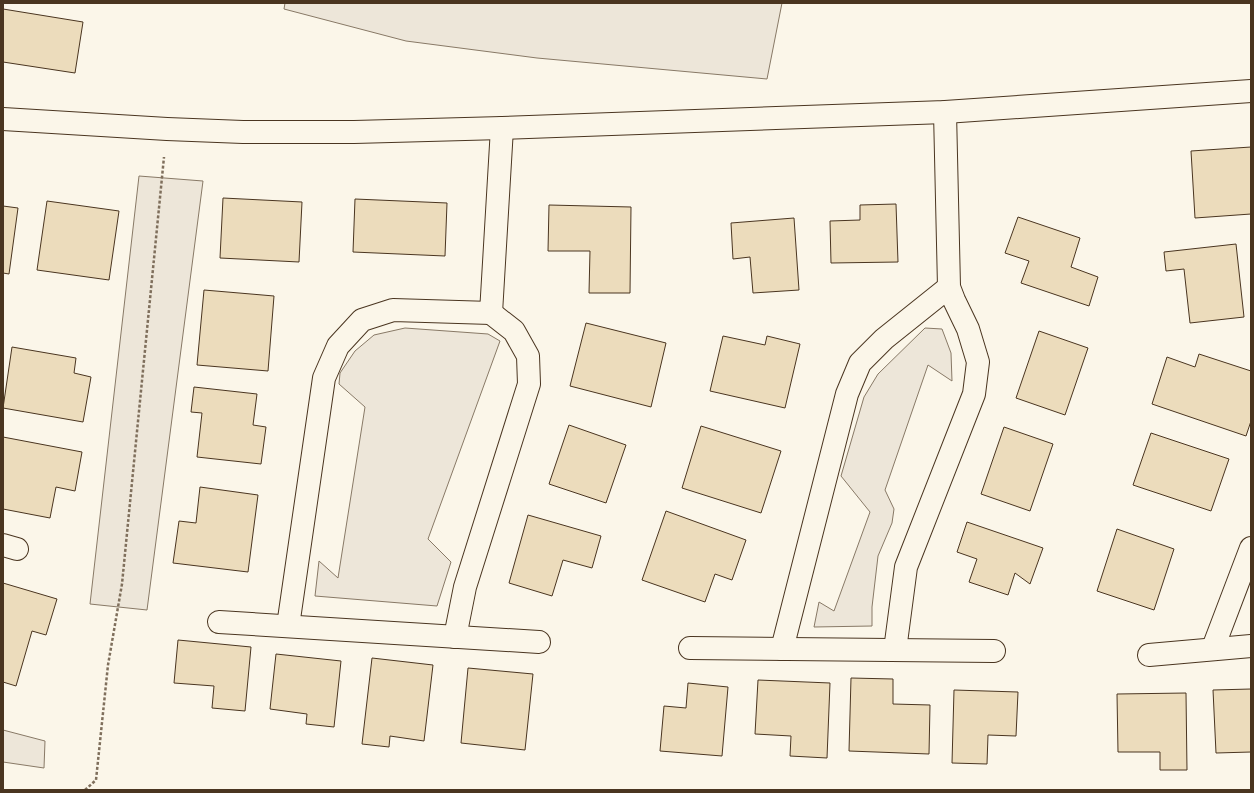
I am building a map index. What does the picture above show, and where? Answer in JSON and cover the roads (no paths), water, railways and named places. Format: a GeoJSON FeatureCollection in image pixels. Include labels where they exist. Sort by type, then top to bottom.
{"type":"FeatureCollection","features":[{"type":"Feature","properties":{"kind":"street"},"geometry":{"type":"LineString","coordinates":[[3,120],[243,132],[354,132],[945,112],[1251,91]]}},
{"type":"Feature","properties":{"kind":"street"},"geometry":{"type":"LineString","coordinates":[[895,650],[906,567],[974,394],[978,362],[968,329],[949,287],[945,112]]}},
{"type":"Feature","properties":{"kind":"street"},"geometry":{"type":"LineString","coordinates":[[491,314],[502,128]]}},
{"type":"Feature","properties":{"kind":"street"},"geometry":{"type":"LineString","coordinates":[[782,649],[847,394],[860,363],[884,339],[949,287]]}},
{"type":"Feature","properties":{"kind":"street"},"geometry":{"type":"LineString","coordinates":[[288,626],[324,378],[338,346],[362,320],[393,310],[491,314],[514,331],[528,356],[529,384],[465,586],[455,637]]}},
{"type":"Feature","properties":{"kind":"street"},"geometry":{"type":"LineString","coordinates":[[1213,648],[1251,548]]}},
{"type":"Feature","properties":{"kind":"street"},"geometry":{"type":"LineString","coordinates":[[219,622],[539,642]]}},
{"type":"Feature","properties":{"kind":"street"},"geometry":{"type":"LineString","coordinates":[[1149,655],[1213,648],[1251,646]]}},
{"type":"Feature","properties":{"kind":"street"},"geometry":{"type":"LineString","coordinates":[[690,648],[994,651]]}}]}
